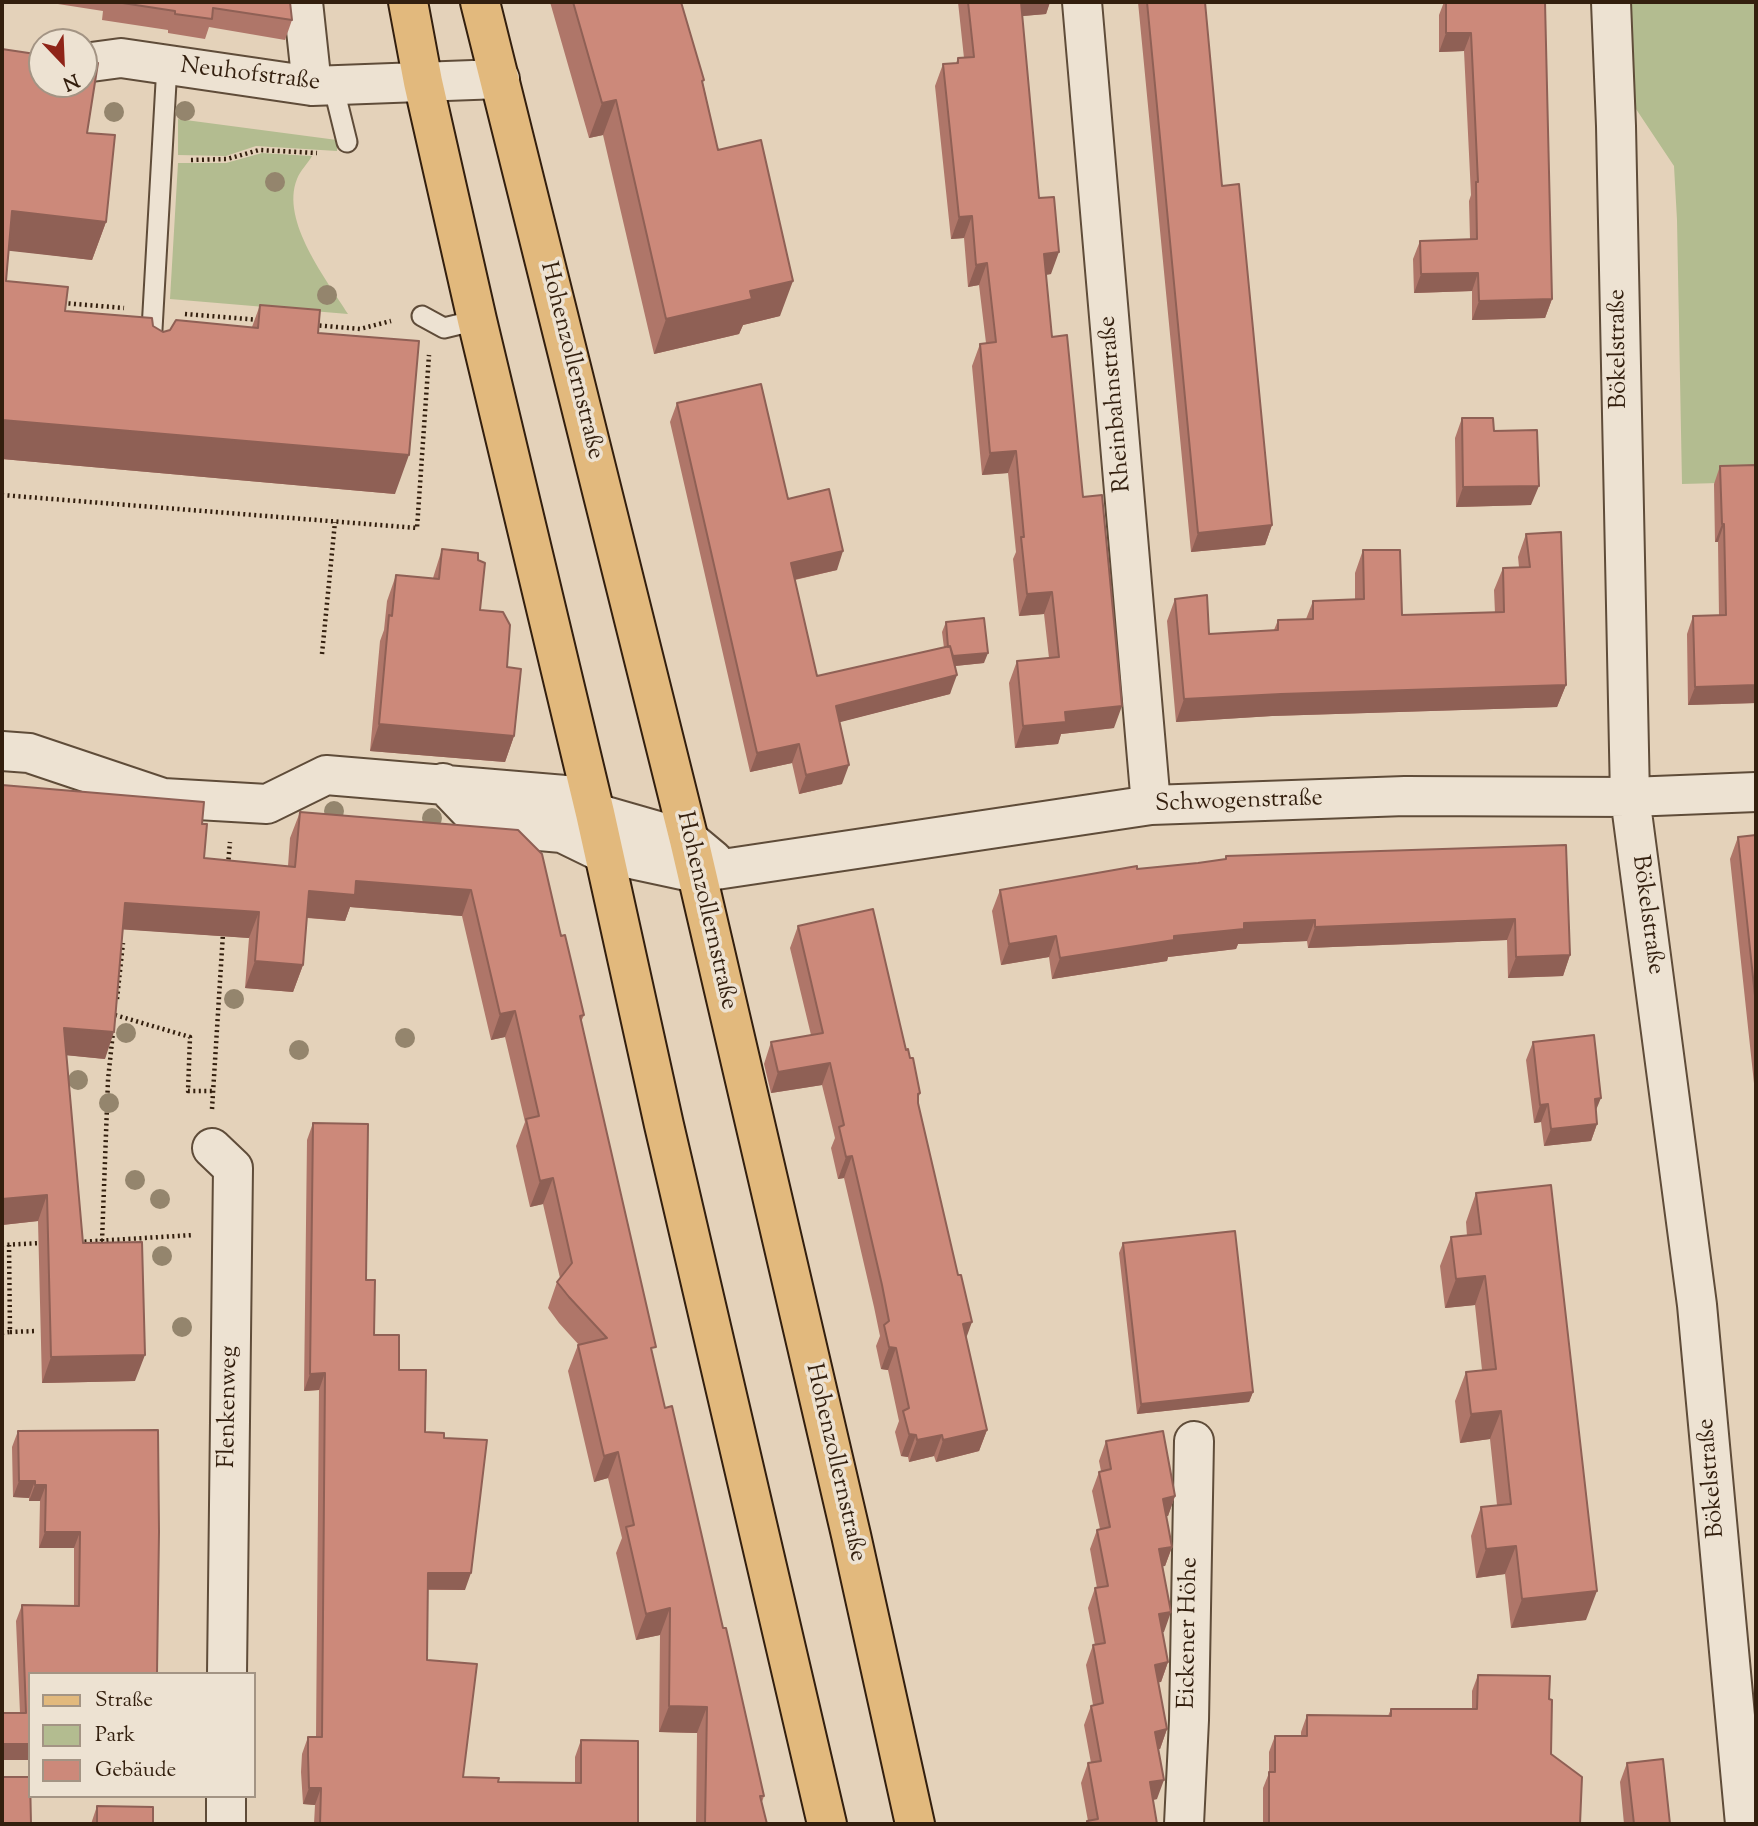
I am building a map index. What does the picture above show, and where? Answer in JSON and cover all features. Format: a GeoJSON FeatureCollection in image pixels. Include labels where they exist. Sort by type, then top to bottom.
{"type":"FeatureCollection","features":[{"type":"Feature","properties":{"kind":"main road"},"geometry":{"type":"LineString","coordinates":[[408,2],[423,82],[477,320],[595,813],[664,1125],[827,1824]]}},
{"type":"Feature","properties":{"kind":"main road","name":"Hohenzollernstraße"},"geometry":{"type":"LineString","coordinates":[[480,2],[703,861],[915,1824]]}},
{"type":"Feature","properties":{"kind":"street"},"geometry":{"type":"LineString","coordinates":[[303,2],[322,86]]}},
{"type":"Feature","properties":{"kind":"street","name":"Rheinbahnstraße"},"geometry":{"type":"LineString","coordinates":[[1082,2],[1151,805]]}},
{"type":"Feature","properties":{"kind":"street","name":"Bökelstraße"},"geometry":{"type":"LineString","coordinates":[[1611,2],[1630,797],[1697,1305],[1745,1824]]}},
{"type":"Feature","properties":{"kind":"street","name":"Neuhofstraße"},"geometry":{"type":"LineString","coordinates":[[98,61],[121,58],[322,86],[500,79]]}},
{"type":"Feature","properties":{"kind":"street","name":"Schwogenstraße"},"geometry":{"type":"LineString","coordinates":[[2,751],[29,753],[163,798],[267,804],[326,775],[565,794],[595,813],[703,861]]}},
{"type":"Feature","properties":{"kind":"street","name":"Schwogenstraße"},"geometry":{"type":"LineString","coordinates":[[443,783],[484,826],[562,832],[603,853],[703,861],[1151,805],[1405,796],[1630,797],[1756,792]]}},
{"type":"Feature","properties":{"kind":"street","name":"Flenkenweg"},"geometry":{"type":"LineString","coordinates":[[212,1148],[233,1168],[227,1672]]}},
{"type":"Feature","properties":{"kind":"street","name":"Eickener Höhe"},"geometry":{"type":"LineString","coordinates":[[1184,1824],[1194,1441]]}},
{"type":"Feature","properties":{"kind":"street"},"geometry":{"type":"LineString","coordinates":[[226,1798],[226,1824]]}},
{"type":"Feature","properties":{"kind":"lane"},"geometry":{"type":"LineString","coordinates":[[150,358],[167,65]]}},
{"type":"Feature","properties":{"kind":"lane"},"geometry":{"type":"LineString","coordinates":[[322,86],[347,142]]}},
{"type":"Feature","properties":{"kind":"lane"},"geometry":{"type":"LineString","coordinates":[[422,316],[444,328],[477,320]]}},
{"type":"Feature","properties":{"kind":"path"},"geometry":{"type":"LineString","coordinates":[[162,160],[227,159],[259,150],[324,153]]}},
{"type":"Feature","properties":{"kind":"path"},"geometry":{"type":"LineString","coordinates":[[360,329],[394,320]]}},
{"type":"Feature","properties":{"kind":"path"},"geometry":{"type":"LineString","coordinates":[[2,495],[417,528],[429,347]]}},
{"type":"Feature","properties":{"kind":"path"},"geometry":{"type":"LineString","coordinates":[[322,654],[335,522]]}},
{"type":"Feature","properties":{"kind":"path"},"geometry":{"type":"LineString","coordinates":[[228,870],[233,803]]}},
{"type":"Feature","properties":{"kind":"path"},"geometry":{"type":"LineString","coordinates":[[212,1148],[212,1091],[224,924]]}},
{"type":"Feature","properties":{"kind":"path"},"geometry":{"type":"LineString","coordinates":[[102,1241],[108,1080],[123,943]]}},
{"type":"Feature","properties":{"kind":"path"},"geometry":{"type":"LineString","coordinates":[[115,1015],[190,1037],[188,1091],[212,1091]]}},
{"type":"Feature","properties":{"kind":"path"},"geometry":{"type":"LineString","coordinates":[[76,1242],[232,1233]]}},
{"type":"Feature","properties":{"kind":"path"},"geometry":{"type":"LineString","coordinates":[[2,1245],[49,1243]]}},
{"type":"Feature","properties":{"kind":"path"},"geometry":{"type":"LineString","coordinates":[[9,1245],[10,1332]]}},
{"type":"Feature","properties":{"kind":"path"},"geometry":{"type":"LineString","coordinates":[[2,1333],[37,1331]]}},
{"type":"Feature","properties":{"kind":"green space"},"geometry":{"type":"Polygon","coordinates":[[[1627,2],[1756,2],[1756,482],[1682,484],[1674,166],[1634,106],[1627,2]]]}},
{"type":"Feature","properties":{"kind":"green space"},"geometry":{"type":"Polygon","coordinates":[[[178,119],[337,140],[337,151],[256,146],[226,156],[178,155],[178,119]]]}},
{"type":"Feature","properties":{"kind":"green space"},"geometry":{"type":"Polygon","coordinates":[[[262,153],[312,156],[297,179],[293,195],[295,213],[308,249],[348,314],[170,299],[178,163],[226,163],[262,153]]]}},
{"type":"Feature","properties":{"kind":"building"},"geometry":{"type":"Polygon","coordinates":[[[116,2],[290,2],[292,20],[213,8],[212,19],[116,2]]]}},
{"type":"Feature","properties":{"kind":"building"},"geometry":{"type":"Polygon","coordinates":[[[573,2],[681,2],[704,80],[702,81],[718,150],[761,140],[793,281],[750,291],[752,299],[666,319],[616,100],[602,103],[573,2]]]}},
{"type":"Feature","properties":{"kind":"building"},"geometry":{"type":"Polygon","coordinates":[[[968,2],[1021,2],[1039,198],[1054,197],[1059,252],[1044,254],[1052,337],[1067,335],[1083,497],[1102,495],[1122,706],[1065,712],[1066,722],[1023,726],[1017,661],[1059,657],[1052,592],[1027,594],[1016,451],[990,453],[980,344],[996,342],[987,263],[976,265],[972,216],[959,217],[943,64],[958,63],[958,58],[974,57],[968,2]]]}},
{"type":"Feature","properties":{"kind":"building"},"geometry":{"type":"Polygon","coordinates":[[[1147,2],[1205,2],[1222,186],[1239,184],[1272,525],[1198,533],[1147,2]]]}},
{"type":"Feature","properties":{"kind":"building"},"geometry":{"type":"Polygon","coordinates":[[[1446,2],[1545,2],[1552,299],[1479,301],[1478,273],[1421,274],[1420,241],[1477,239],[1478,182],[1471,33],[1446,33],[1446,2]]]}},
{"type":"Feature","properties":{"kind":"building"},"geometry":{"type":"Polygon","coordinates":[[[2,49],[28,53],[28,98],[92,98],[87,133],[115,135],[106,222],[12,211],[6,281],[68,287],[65,311],[152,318],[153,326],[163,332],[170,330],[176,320],[258,328],[260,305],[320,310],[318,333],[419,341],[409,455],[2,420],[2,49]]]}},
{"type":"Feature","properties":{"kind":"building"},"geometry":{"type":"Polygon","coordinates":[[[761,384],[788,499],[829,489],[843,551],[791,563],[817,676],[950,646],[957,675],[836,706],[849,765],[806,775],[799,744],[757,753],[677,403],[761,384]]]}},
{"type":"Feature","properties":{"kind":"building"},"geometry":{"type":"Polygon","coordinates":[[[1462,418],[1493,418],[1494,431],[1537,430],[1539,486],[1463,487],[1462,418]]]}},
{"type":"Feature","properties":{"kind":"building"},"geometry":{"type":"Polygon","coordinates":[[[1756,465],[1756,685],[1695,687],[1693,616],[1726,615],[1720,466],[1756,465]]]}},
{"type":"Feature","properties":{"kind":"building"},"geometry":{"type":"Polygon","coordinates":[[[1561,532],[1566,685],[1184,699],[1175,599],[1207,595],[1209,634],[1278,630],[1278,620],[1313,619],[1313,601],[1364,599],[1363,550],[1400,550],[1402,615],[1504,612],[1503,568],[1530,567],[1526,534],[1561,532]]]}},
{"type":"Feature","properties":{"kind":"building"},"geometry":{"type":"Polygon","coordinates":[[[442,549],[478,553],[478,560],[485,563],[480,610],[503,612],[510,625],[507,667],[521,669],[514,736],[379,724],[389,615],[392,616],[396,575],[439,579],[442,549]]]}},
{"type":"Feature","properties":{"kind":"building"},"geometry":{"type":"Polygon","coordinates":[[[984,618],[988,653],[953,656],[950,646],[948,647],[946,622],[984,618]]]}},
{"type":"Feature","properties":{"kind":"building"},"geometry":{"type":"Polygon","coordinates":[[[2,785],[204,802],[202,824],[207,824],[204,858],[295,867],[300,812],[518,830],[542,854],[561,936],[565,935],[584,1015],[580,1016],[656,1347],[651,1348],[665,1408],[672,1406],[723,1628],[726,1628],[764,1796],[760,1796],[767,1824],[705,1824],[707,1707],[669,1706],[670,1608],[646,1614],[626,1527],[634,1525],[618,1452],[604,1456],[578,1345],[607,1338],[557,1282],[572,1263],[553,1178],[540,1181],[526,1119],[539,1116],[515,1011],[500,1014],[471,890],[356,881],[355,895],[309,891],[303,965],[255,961],[259,912],[125,903],[114,1032],[64,1028],[83,1243],[142,1242],[145,1355],[51,1357],[47,1195],[2,1199],[2,785]]]}},
{"type":"Feature","properties":{"kind":"building"},"geometry":{"type":"Polygon","coordinates":[[[1756,835],[1756,1005],[1738,837],[1756,835]]]}},
{"type":"Feature","properties":{"kind":"building"},"geometry":{"type":"Polygon","coordinates":[[[1566,845],[1570,955],[1516,957],[1515,919],[1315,927],[1315,920],[1244,923],[1244,929],[1174,936],[1174,940],[1060,958],[1056,936],[1009,944],[1000,890],[1137,866],[1137,869],[1198,863],[1226,859],[1226,856],[1566,845]]]}},
{"type":"Feature","properties":{"kind":"building"},"geometry":{"type":"Polygon","coordinates":[[[873,909],[906,1050],[908,1049],[910,1058],[913,1058],[920,1093],[918,1103],[958,1275],[961,1275],[972,1322],[963,1324],[987,1430],[943,1440],[942,1435],[917,1440],[916,1435],[909,1434],[903,1411],[909,1408],[896,1348],[889,1347],[884,1325],[889,1321],[882,1285],[852,1156],[846,1157],[839,1127],[844,1125],[830,1063],[778,1072],[771,1042],[823,1033],[798,926],[873,909]]]}},
{"type":"Feature","properties":{"kind":"building"},"geometry":{"type":"Polygon","coordinates":[[[1594,1035],[1601,1098],[1595,1099],[1597,1124],[1551,1129],[1548,1104],[1540,1105],[1533,1042],[1594,1035]]]}},
{"type":"Feature","properties":{"kind":"building"},"geometry":{"type":"Polygon","coordinates":[[[313,1123],[368,1124],[366,1280],[375,1280],[374,1335],[399,1335],[399,1370],[426,1370],[425,1432],[444,1433],[444,1438],[487,1440],[471,1573],[428,1573],[427,1660],[477,1664],[463,1777],[499,1778],[498,1782],[581,1783],[581,1740],[638,1741],[638,1824],[320,1824],[321,1788],[309,1788],[308,1755],[308,1737],[322,1737],[325,1373],[310,1374],[313,1123]]]}},
{"type":"Feature","properties":{"kind":"building"},"geometry":{"type":"Polygon","coordinates":[[[1551,1185],[1597,1591],[1522,1599],[1516,1546],[1486,1549],[1481,1507],[1511,1504],[1501,1411],[1471,1414],[1466,1372],[1496,1369],[1485,1276],[1456,1279],[1451,1237],[1481,1234],[1476,1193],[1551,1185]]]}},
{"type":"Feature","properties":{"kind":"building"},"geometry":{"type":"Polygon","coordinates":[[[1235,1231],[1253,1392],[1141,1404],[1123,1243],[1235,1231]]]}},
{"type":"Feature","properties":{"kind":"building"},"geometry":{"type":"Polygon","coordinates":[[[158,1430],[157,1672],[28,1672],[28,1744],[2,1744],[2,1713],[26,1713],[22,1605],[79,1606],[80,1532],[45,1532],[46,1485],[35,1485],[35,1481],[19,1481],[18,1431],[158,1430]]]}},
{"type":"Feature","properties":{"kind":"building"},"geometry":{"type":"Polygon","coordinates":[[[1163,1431],[1175,1496],[1163,1499],[1172,1547],[1159,1549],[1171,1612],[1159,1614],[1168,1662],[1155,1665],[1167,1729],[1155,1732],[1164,1780],[1150,1782],[1157,1824],[1087,1824],[1087,1821],[1098,1819],[1088,1763],[1101,1761],[1091,1706],[1103,1703],[1093,1645],[1105,1643],[1095,1588],[1108,1586],[1097,1530],[1110,1527],[1099,1472],[1111,1469],[1106,1441],[1163,1431]]]}},
{"type":"Feature","properties":{"kind":"building"},"geometry":{"type":"Polygon","coordinates":[[[1478,1675],[1550,1676],[1551,1754],[1582,1777],[1580,1824],[1269,1824],[1269,1772],[1275,1772],[1275,1736],[1307,1736],[1307,1715],[1391,1716],[1391,1709],[1477,1709],[1478,1675]]]}},
{"type":"Feature","properties":{"kind":"building"},"geometry":{"type":"Polygon","coordinates":[[[1663,1759],[1670,1824],[1634,1824],[1627,1763],[1663,1759]]]}},
{"type":"Feature","properties":{"kind":"building"},"geometry":{"type":"Polygon","coordinates":[[[2,1777],[28,1777],[31,1824],[2,1824],[2,1777]]]}},
{"type":"Feature","properties":{"kind":"building"},"geometry":{"type":"Polygon","coordinates":[[[97,1806],[153,1807],[153,1824],[97,1824],[97,1806]]]}}]}
